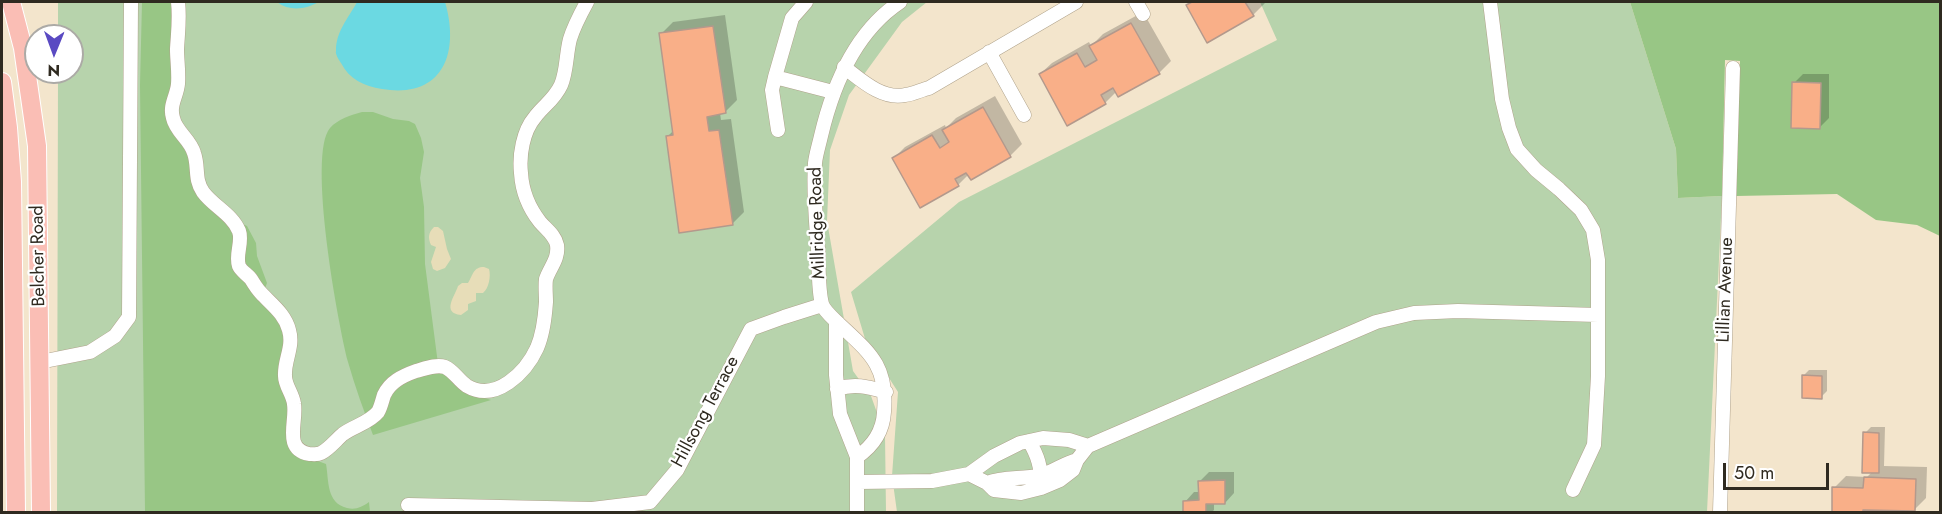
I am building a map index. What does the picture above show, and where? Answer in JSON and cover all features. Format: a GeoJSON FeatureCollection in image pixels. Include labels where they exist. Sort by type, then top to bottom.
{"type":"FeatureCollection","features":[{"type":"Feature","properties":{"kind":"main road","name":"Belcher Road"},"geometry":{"type":"LineString","coordinates":[[11,2],[23,48],[37,146],[41,513]]}},
{"type":"Feature","properties":{"kind":"main road","name":"Belcher Road"},"geometry":{"type":"LineString","coordinates":[[2,82],[13,202],[16,513]]}},
{"type":"Feature","properties":{"kind":"street"},"geometry":{"type":"LineString","coordinates":[[40,362],[90,352],[115,336],[129,317],[131,2]]}},
{"type":"Feature","properties":{"kind":"street"},"geometry":{"type":"LineString","coordinates":[[178,2],[178,82],[172,104],[173,120],[195,154],[196,175],[200,188],[227,214],[239,231],[238,264],[241,270],[279,311],[287,323],[291,346],[285,377],[295,408],[292,439],[302,452],[316,454],[327,449],[346,432],[370,419],[379,410],[388,388],[406,375],[433,367],[445,367],[465,384],[476,390],[483,390],[508,383],[526,366],[536,349],[542,330],[545,316],[546,279],[554,265],[557,245],[552,234],[540,222],[526,198],[520,157],[527,130],[534,117],[549,104],[561,83],[570,39],[587,2]]}},
{"type":"Feature","properties":{"kind":"street"},"geometry":{"type":"LineString","coordinates":[[778,130],[772,90],[792,18],[806,2]]}},
{"type":"Feature","properties":{"kind":"street","name":"Millridge Road"},"geometry":{"type":"LineString","coordinates":[[857,457],[870,449],[883,424],[886,392],[880,371],[870,353],[836,322],[822,305],[814,185],[816,161],[833,92],[844,67],[870,28],[900,2]]}},
{"type":"Feature","properties":{"kind":"street"},"geometry":{"type":"LineString","coordinates":[[844,67],[872,88],[903,96],[929,88],[1076,2]]}},
{"type":"Feature","properties":{"kind":"street"},"geometry":{"type":"LineString","coordinates":[[1490,2],[1502,99],[1517,149],[1536,170],[1581,210],[1593,230],[1598,260],[1598,376],[1594,445],[1573,489]]}},
{"type":"Feature","properties":{"kind":"street"},"geometry":{"type":"LineString","coordinates":[[989,52],[1024,115]]}},
{"type":"Feature","properties":{"kind":"street","name":"Lillian Avenue"},"geometry":{"type":"LineString","coordinates":[[1720,513],[1733,68]]}},
{"type":"Feature","properties":{"kind":"street"},"geometry":{"type":"LineString","coordinates":[[775,77],[833,92]]}},
{"type":"Feature","properties":{"kind":"street","name":"Hillsong Terrace"},"geometry":{"type":"LineString","coordinates":[[408,505],[592,509],[650,502],[677,470],[751,329],[822,305]]}},
{"type":"Feature","properties":{"kind":"street"},"geometry":{"type":"LineString","coordinates":[[969,474],[987,483],[994,490],[1021,493],[1041,482],[1059,480],[1073,470],[1077,460],[1088,446],[1376,322],[1414,313],[1458,311],[1598,315]]}},
{"type":"Feature","properties":{"kind":"street"},"geometry":{"type":"LineString","coordinates":[[836,322],[837,389],[840,414],[857,457],[857,513]]}},
{"type":"Feature","properties":{"kind":"street"},"geometry":{"type":"LineString","coordinates":[[837,389],[849,385],[863,385],[886,392]]}},
{"type":"Feature","properties":{"kind":"street"},"geometry":{"type":"LineString","coordinates":[[858,482],[932,481],[969,474],[994,456],[1020,444],[1044,438],[1069,440],[1088,446]]}},
{"type":"Feature","properties":{"kind":"street"},"geometry":{"type":"LineString","coordinates":[[1029,441],[1041,465],[1041,482]]}},
{"type":"Feature","properties":{"kind":"green space"},"geometry":{"type":"Polygon","coordinates":[[[58,2],[927,2],[902,22],[849,95],[830,150],[827,221],[853,371],[871,396],[885,435],[886,512],[57,512],[58,84],[84,84],[84,24],[58,24],[58,2]]]}},
{"type":"Feature","properties":{"kind":"green space"},"geometry":{"type":"Polygon","coordinates":[[[142,2],[174,2],[175,75],[168,110],[184,140],[193,173],[238,222],[247,226],[256,243],[257,256],[267,283],[264,291],[283,323],[291,416],[307,457],[326,464],[330,490],[335,501],[353,509],[369,502],[370,512],[145,512],[140,85],[142,2]]]}},
{"type":"Feature","properties":{"kind":"green space"},"geometry":{"type":"Polygon","coordinates":[[[1260,2],[1630,2],[1676,149],[1678,198],[1722,196],[1707,512],[897,512],[892,476],[898,392],[866,342],[851,292],[959,202],[1277,40],[1260,2]]]}},
{"type":"Feature","properties":{"kind":"green space"},"geometry":{"type":"Polygon","coordinates":[[[1630,2],[1940,2],[1940,236],[1917,225],[1876,220],[1837,194],[1736,196],[1740,61],[1725,60],[1722,196],[1678,198],[1676,149],[1630,2]]]}},
{"type":"Feature","properties":{"kind":"green space"},"geometry":{"type":"Polygon","coordinates":[[[362,112],[373,112],[415,124],[424,152],[420,178],[424,207],[425,264],[438,364],[469,393],[491,400],[373,435],[348,362],[332,278],[323,204],[324,144],[330,128],[349,116],[362,112]]]}},
{"type":"Feature","properties":{"kind":"sand"},"geometry":{"type":"Polygon","coordinates":[[[434,227],[443,231],[451,259],[445,268],[437,271],[433,269],[431,262],[436,247],[431,245],[429,238],[434,227]]]}},
{"type":"Feature","properties":{"kind":"sand"},"geometry":{"type":"Polygon","coordinates":[[[484,267],[490,272],[487,288],[483,293],[476,293],[476,301],[468,304],[468,310],[461,315],[455,314],[450,308],[458,286],[468,283],[475,270],[484,267]]]}},
{"type":"Feature","properties":{"kind":"water"},"geometry":{"type":"Polygon","coordinates":[[[277,2],[319,2],[293,8],[277,2]]]}},
{"type":"Feature","properties":{"kind":"water"},"geometry":{"type":"Polygon","coordinates":[[[357,2],[445,2],[449,21],[448,55],[442,68],[433,79],[420,87],[403,90],[382,89],[363,84],[344,69],[336,52],[337,44],[340,31],[357,2]]]}},
{"type":"Feature","properties":{"kind":"building"},"geometry":{"type":"Polygon","coordinates":[[[1192,2],[1245,2],[1254,16],[1207,43],[1186,5],[1192,2]]]}},
{"type":"Feature","properties":{"kind":"building"},"geometry":{"type":"Polygon","coordinates":[[[1131,23],[1160,74],[1118,97],[1113,88],[1101,95],[1106,104],[1067,126],[1039,74],[1077,53],[1085,67],[1097,60],[1089,46],[1131,23]]]}},
{"type":"Feature","properties":{"kind":"building"},"geometry":{"type":"Polygon","coordinates":[[[713,26],[726,113],[707,117],[709,131],[719,130],[733,225],[679,233],[666,136],[673,135],[659,33],[713,26]]]}},
{"type":"Feature","properties":{"kind":"building"},"geometry":{"type":"Polygon","coordinates":[[[1792,82],[1821,83],[1820,129],[1791,128],[1792,82]]]}},
{"type":"Feature","properties":{"kind":"building"},"geometry":{"type":"Polygon","coordinates":[[[983,107],[1011,157],[971,180],[966,173],[955,179],[959,186],[920,208],[892,158],[932,135],[940,148],[949,142],[942,130],[983,107]]]}},
{"type":"Feature","properties":{"kind":"building"},"geometry":{"type":"Polygon","coordinates":[[[1802,375],[1822,376],[1822,399],[1802,398],[1802,375]]]}},
{"type":"Feature","properties":{"kind":"building"},"geometry":{"type":"Polygon","coordinates":[[[1863,432],[1879,433],[1879,473],[1862,473],[1863,432]]]}},
{"type":"Feature","properties":{"kind":"building"},"geometry":{"type":"Polygon","coordinates":[[[1864,477],[1916,479],[1915,511],[1832,512],[1832,487],[1863,488],[1864,477]]]}},
{"type":"Feature","properties":{"kind":"building"},"geometry":{"type":"Polygon","coordinates":[[[1225,480],[1225,504],[1206,504],[1206,512],[1183,512],[1183,501],[1199,500],[1198,481],[1225,480]]]}}]}
